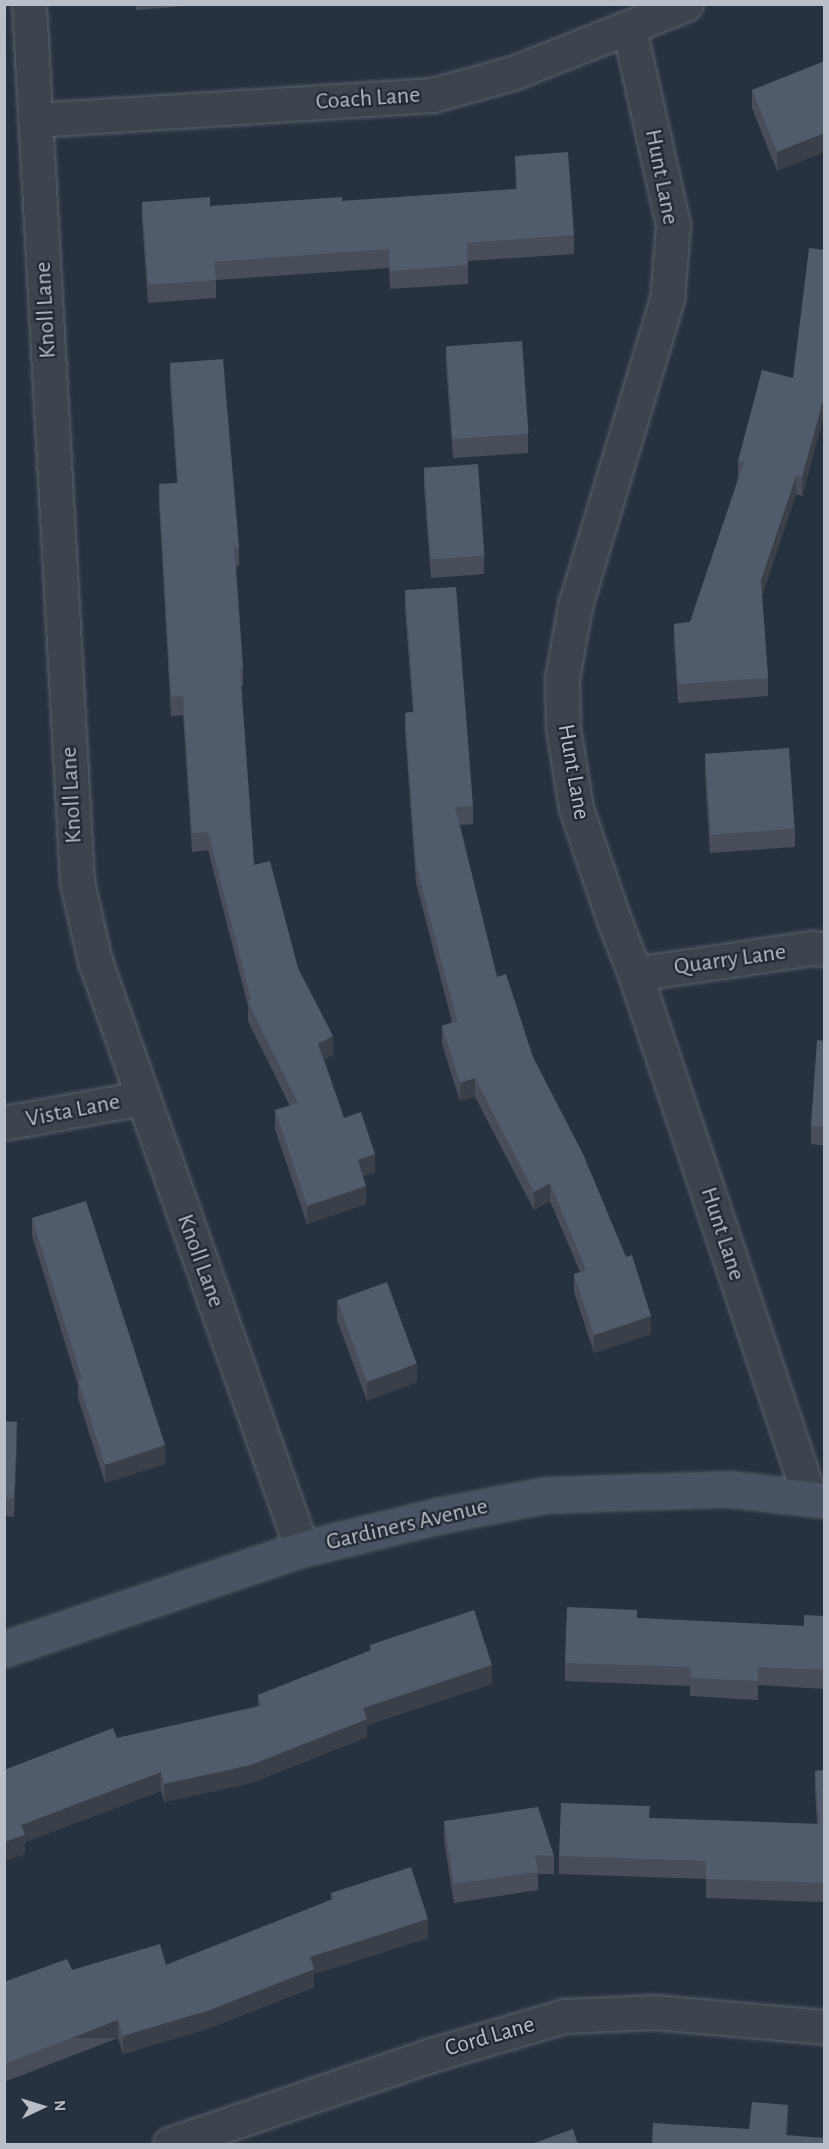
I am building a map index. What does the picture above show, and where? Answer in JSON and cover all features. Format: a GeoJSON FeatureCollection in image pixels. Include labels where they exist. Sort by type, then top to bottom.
{"type":"FeatureCollection","features":[{"type":"Feature","properties":{"kind":"main road","name":"Gardiners Avenue"},"geometry":{"type":"LineString","coordinates":[[4,1649],[302,1549],[442,1515],[545,1495],[730,1489],[817,1499]]}},
{"type":"Feature","properties":{"kind":"street","name":"Knoll Lane"},"geometry":{"type":"LineString","coordinates":[[29,4],[77,882],[95,961],[302,1549]]}},
{"type":"Feature","properties":{"kind":"street","name":"Coach Lane"},"geometry":{"type":"LineString","coordinates":[[35,120],[433,95],[513,73],[686,4]]}},
{"type":"Feature","properties":{"kind":"street","name":"Hunt Lane"},"geometry":{"type":"LineString","coordinates":[[629,28],[673,225],[667,299],[575,606],[562,679],[563,728],[576,808],[817,1499]]}},
{"type":"Feature","properties":{"kind":"street","name":"Quarry Lane"},"geometry":{"type":"LineString","coordinates":[[635,974],[813,948],[825,949]]}},
{"type":"Feature","properties":{"kind":"street","name":"Vista Lane"},"geometry":{"type":"LineString","coordinates":[[4,1123],[142,1098]]}},
{"type":"Feature","properties":{"kind":"street","name":"Cord Lane"},"geometry":{"type":"LineString","coordinates":[[170,2145],[431,2055],[564,2016],[654,2012],[825,2027]]}},
{"type":"Feature","properties":{"kind":"building"},"geometry":{"type":"Polygon","coordinates":[[[825,61],[825,133],[777,152],[752,90],[825,61]]]}},
{"type":"Feature","properties":{"kind":"building"},"geometry":{"type":"Polygon","coordinates":[[[568,152],[574,235],[467,243],[468,265],[390,271],[389,249],[214,262],[216,280],[148,285],[142,202],[210,197],[210,206],[342,197],[342,201],[517,189],[515,156],[568,152]]]}},
{"type":"Feature","properties":{"kind":"building"},"geometry":{"type":"Polygon","coordinates":[[[809,248],[825,250],[825,393],[802,477],[796,476],[761,580],[768,678],[678,684],[674,624],[690,622],[744,462],[738,461],[762,370],[793,378],[809,248]]]}},
{"type":"Feature","properties":{"kind":"building"},"geometry":{"type":"Polygon","coordinates":[[[522,341],[528,434],[453,439],[446,346],[522,341]]]}},
{"type":"Feature","properties":{"kind":"building"},"geometry":{"type":"Polygon","coordinates":[[[223,359],[239,547],[234,547],[254,865],[270,861],[298,968],[333,1036],[318,1044],[344,1118],[361,1112],[375,1154],[358,1160],[366,1186],[307,1206],[275,1110],[298,1103],[248,1002],[251,1000],[208,832],[192,833],[183,696],[171,697],[159,484],[178,483],[170,363],[223,359]]]}},
{"type":"Feature","properties":{"kind":"building"},"geometry":{"type":"Polygon","coordinates":[[[478,464],[484,556],[431,560],[424,468],[478,464]]]}},
{"type":"Feature","properties":{"kind":"building"},"geometry":{"type":"Polygon","coordinates":[[[456,587],[473,806],[455,807],[497,977],[506,974],[533,1057],[583,1154],[626,1257],[632,1255],[651,1316],[594,1335],[574,1274],[586,1270],[550,1183],[534,1192],[475,1078],[460,1083],[442,1026],[457,1021],[416,865],[405,713],[414,712],[405,590],[456,587]]]}},
{"type":"Feature","properties":{"kind":"building"},"geometry":{"type":"Polygon","coordinates":[[[789,748],[795,829],[711,835],[705,754],[789,748]]]}},
{"type":"Feature","properties":{"kind":"building"},"geometry":{"type":"Polygon","coordinates":[[[817,1040],[825,1041],[825,1127],[811,1126],[817,1040]]]}},
{"type":"Feature","properties":{"kind":"building"},"geometry":{"type":"Polygon","coordinates":[[[86,1201],[165,1445],[105,1465],[78,1380],[82,1379],[32,1218],[86,1201]]]}},
{"type":"Feature","properties":{"kind":"building"},"geometry":{"type":"Polygon","coordinates":[[[387,1282],[417,1364],[367,1382],[337,1300],[387,1282]]]}},
{"type":"Feature","properties":{"kind":"building"},"geometry":{"type":"Polygon","coordinates":[[[4,1421],[17,1422],[14,1498],[4,1498],[4,1421]]]}},
{"type":"Feature","properties":{"kind":"building"},"geometry":{"type":"Polygon","coordinates":[[[567,1607],[637,1610],[637,1618],[804,1626],[804,1615],[825,1616],[825,1670],[758,1667],[758,1681],[690,1678],[691,1667],[565,1663],[567,1607]]]}},
{"type":"Feature","properties":{"kind":"building"},"geometry":{"type":"Polygon","coordinates":[[[474,1610],[492,1665],[363,1708],[367,1719],[251,1765],[164,1784],[161,1772],[21,1825],[25,1835],[4,1842],[4,1770],[113,1728],[117,1738],[262,1706],[258,1695],[371,1650],[370,1645],[474,1610]]]}},
{"type":"Feature","properties":{"kind":"building"},"geometry":{"type":"Polygon","coordinates":[[[825,1770],[825,1906],[823,1883],[706,1879],[706,1861],[559,1856],[561,1803],[650,1806],[649,1818],[819,1824],[815,1771],[825,1770]]]}},
{"type":"Feature","properties":{"kind":"building"},"geometry":{"type":"Polygon","coordinates":[[[538,1807],[554,1856],[535,1855],[538,1872],[454,1884],[444,1821],[538,1807]]]}},
{"type":"Feature","properties":{"kind":"building"},"geometry":{"type":"Polygon","coordinates":[[[411,1867],[428,1919],[310,1957],[314,1969],[210,2010],[123,2036],[118,2020],[4,2064],[4,1982],[67,1959],[72,1970],[160,1944],[166,1965],[333,1899],[331,1893],[411,1867]]]}},
{"type":"Feature","properties":{"kind":"building"},"geometry":{"type":"Polygon","coordinates":[[[752,2102],[788,2105],[786,2135],[825,2138],[825,2145],[652,2145],[653,2123],[749,2129],[752,2102]]]}},
{"type":"Feature","properties":{"kind":"building"},"geometry":{"type":"Polygon","coordinates":[[[573,2129],[578,2145],[529,2145],[573,2129]]]}}]}
